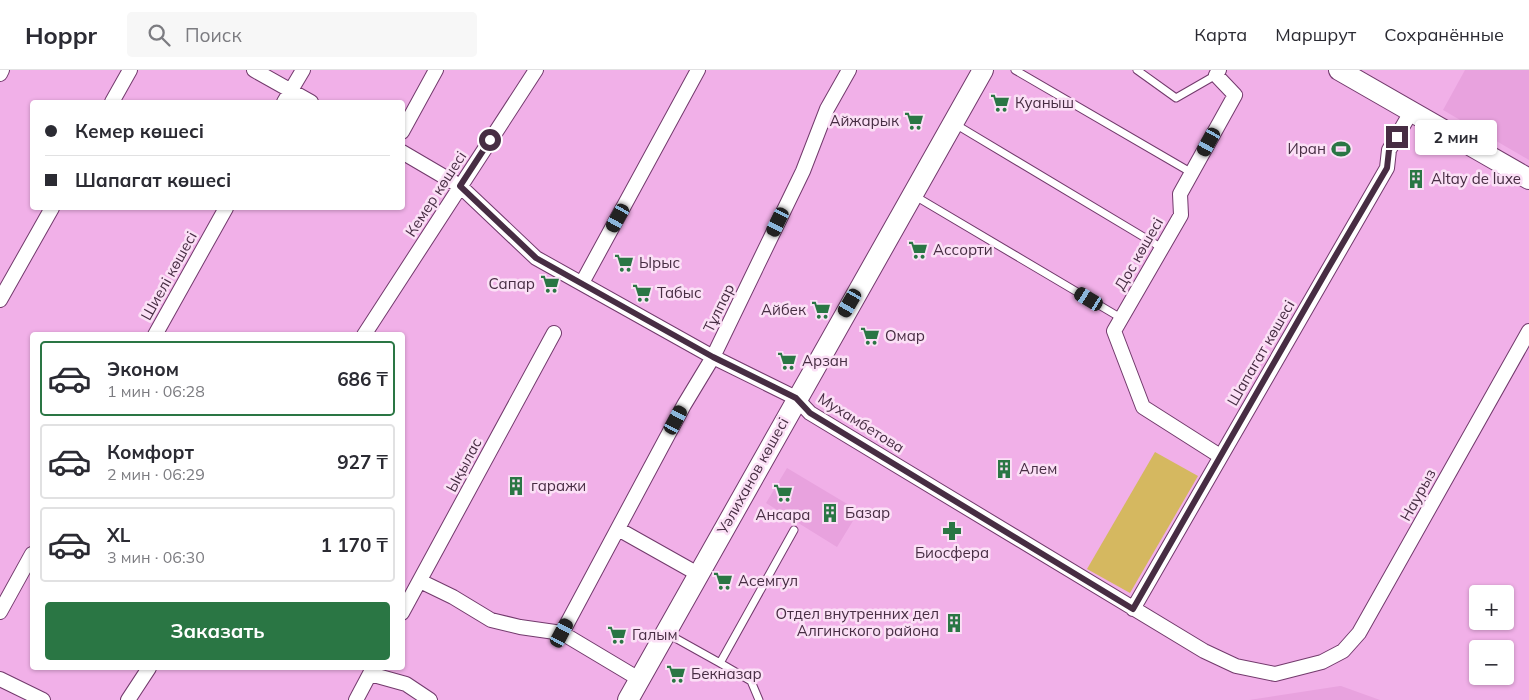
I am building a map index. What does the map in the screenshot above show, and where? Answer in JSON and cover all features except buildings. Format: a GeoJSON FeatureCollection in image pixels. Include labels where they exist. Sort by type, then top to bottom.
{"type":"FeatureCollection","features":[{"type":"Feature","properties":{"kind":"street"},"geometry":{"type":"LineString","coordinates":[[0,74],[2,70]]}},
{"type":"Feature","properties":{"kind":"street"},"geometry":{"type":"LineString","coordinates":[[113,100],[130,70]]}},
{"type":"Feature","properties":{"kind":"street"},"geometry":{"type":"LineString","coordinates":[[254,70],[288,97],[302,100]]}},
{"type":"Feature","properties":{"kind":"street"},"geometry":{"type":"LineString","coordinates":[[288,97],[303,70]]}},
{"type":"Feature","properties":{"kind":"street"},"geometry":{"type":"LineString","coordinates":[[405,127],[436,70]]}},
{"type":"Feature","properties":{"kind":"street","name":"Кемер көшесі"},"geometry":{"type":"LineString","coordinates":[[366,332],[536,70]]}},
{"type":"Feature","properties":{"kind":"street"},"geometry":{"type":"LineString","coordinates":[[582,283],[698,70]]}},
{"type":"Feature","properties":{"kind":"street","name":"Тұлпар"},"geometry":{"type":"LineString","coordinates":[[562,633],[684,405],[713,357],[803,171],[827,109],[849,70]]}},
{"type":"Feature","properties":{"kind":"street","name":"Уәлиханов көшесі"},"geometry":{"type":"LineString","coordinates":[[628,700],[796,398],[983,70]]}},
{"type":"Feature","properties":{"kind":"street"},"geometry":{"type":"LineString","coordinates":[[1339,70],[1529,179]]}},
{"type":"Feature","properties":{"kind":"street","name":"Дос көшесі"},"geometry":{"type":"LineString","coordinates":[[1218,72],[1235,95],[1180,194],[1181,215],[1114,331],[1143,407],[1220,456]]}},
{"type":"Feature","properties":{"kind":"street","name":"Шапагат көшесі"},"geometry":{"type":"LineString","coordinates":[[1133,609],[1387,168],[1389,150],[1412,112]]}},
{"type":"Feature","properties":{"kind":"street","name":"Мухамбетова"},"geometry":{"type":"LineString","coordinates":[[405,154],[460,186],[536,258],[713,357],[796,398],[810,413],[1204,651],[1236,666],[1275,674],[1322,662]]}},
{"type":"Feature","properties":{"kind":"street"},"geometry":{"type":"LineString","coordinates":[[0,300],[51,210]]}},
{"type":"Feature","properties":{"kind":"street","name":"Шиелі көшесі"},"geometry":{"type":"LineString","coordinates":[[157,332],[225,210]]}},
{"type":"Feature","properties":{"kind":"street","name":"Наурыз"},"geometry":{"type":"LineString","coordinates":[[1322,662],[1343,650],[1360,633],[1523,356],[1529,332]]}},
{"type":"Feature","properties":{"kind":"street","name":"Ықылас"},"geometry":{"type":"LineString","coordinates":[[405,608],[554,333]]}},
{"type":"Feature","properties":{"kind":"street"},"geometry":{"type":"LineString","coordinates":[[618,529],[698,574]]}},
{"type":"Feature","properties":{"kind":"street"},"geometry":{"type":"LineString","coordinates":[[0,612],[30,558]]}},
{"type":"Feature","properties":{"kind":"street"},"geometry":{"type":"LineString","coordinates":[[420,581],[453,597],[491,620],[520,627],[562,633],[639,679]]}},
{"type":"Feature","properties":{"kind":"street"},"geometry":{"type":"LineString","coordinates":[[128,700],[148,670]]}},
{"type":"Feature","properties":{"kind":"street"},"geometry":{"type":"LineString","coordinates":[[356,700],[371,671],[406,684],[430,700]]}},
{"type":"Feature","properties":{"kind":"street"},"geometry":{"type":"LineString","coordinates":[[0,679],[43,700]]}},
{"type":"Feature","properties":{"kind":"lane"},"geometry":{"type":"LineString","coordinates":[[1015,70],[1192,173]]}},
{"type":"Feature","properties":{"kind":"lane"},"geometry":{"type":"LineString","coordinates":[[1137,70],[1176,98],[1218,72]]}},
{"type":"Feature","properties":{"kind":"lane"},"geometry":{"type":"LineString","coordinates":[[953,123],[1162,248]]}},
{"type":"Feature","properties":{"kind":"lane"},"geometry":{"type":"LineString","coordinates":[[912,195],[1121,318]]}},
{"type":"Feature","properties":{"kind":"lane"},"geometry":{"type":"LineString","coordinates":[[720,663],[794,530]]}},
{"type":"Feature","properties":{"kind":"lane"},"geometry":{"type":"LineString","coordinates":[[665,633],[751,681],[759,700]]}},
{"type":"Feature","properties":{"kind":"shaded area"},"geometry":{"type":"Polygon","coordinates":[[[1465,70],[1529,70],[1529,160],[1443,110],[1465,70]]]}},
{"type":"Feature","properties":{"kind":"shaded area"},"geometry":{"type":"Polygon","coordinates":[[[1155,452],[1198,476],[1130,593],[1087,569],[1155,452]]]}},
{"type":"Feature","properties":{"kind":"shaded area","name":"Базар"},"geometry":{"type":"Polygon","coordinates":[[[787,468],[859,511],[837,547],[766,503],[787,468]]]}},
{"type":"Feature","properties":{"kind":"shaded area"},"geometry":{"type":"Polygon","coordinates":[[[1340,686],[1380,700],[1249,700],[1340,686]]]}},
{"type":"Feature","properties":{"kind":"place","name":"Куаныш"},"geometry":{"type":"Point","coordinates":[1000,103]}},
{"type":"Feature","properties":{"kind":"place","name":"Айжарык"},"geometry":{"type":"Point","coordinates":[914,121]}},
{"type":"Feature","properties":{"kind":"place","name":"Иран"},"geometry":{"type":"Point","coordinates":[1341,149]}},
{"type":"Feature","properties":{"kind":"place","name":"Altay de luxe"},"geometry":{"type":"Point","coordinates":[1416,179]}},
{"type":"Feature","properties":{"kind":"place","name":"Ассорти"},"geometry":{"type":"Point","coordinates":[918,250]}},
{"type":"Feature","properties":{"kind":"place","name":"Ырыс"},"geometry":{"type":"Point","coordinates":[624,263]}},
{"type":"Feature","properties":{"kind":"place","name":"Сапар"},"geometry":{"type":"Point","coordinates":[550,284]}},
{"type":"Feature","properties":{"kind":"place","name":"Табыс"},"geometry":{"type":"Point","coordinates":[642,293]}},
{"type":"Feature","properties":{"kind":"place","name":"Айбек"},"geometry":{"type":"Point","coordinates":[821,310]}},
{"type":"Feature","properties":{"kind":"place","name":"Омар"},"geometry":{"type":"Point","coordinates":[870,336]}},
{"type":"Feature","properties":{"kind":"place","name":"Арзан"},"geometry":{"type":"Point","coordinates":[787,361]}},
{"type":"Feature","properties":{"kind":"place","name":"Алем"},"geometry":{"type":"Point","coordinates":[1004,469]}},
{"type":"Feature","properties":{"kind":"place","name":"гаражи"},"geometry":{"type":"Point","coordinates":[516,486]}},
{"type":"Feature","properties":{"kind":"place","name":"Ансара"},"geometry":{"type":"Point","coordinates":[783,493]}},
{"type":"Feature","properties":{"kind":"place","name":"Базар"},"geometry":{"type":"Point","coordinates":[830,513]}},
{"type":"Feature","properties":{"kind":"place","name":"Биосфера"},"geometry":{"type":"Point","coordinates":[952,531]}},
{"type":"Feature","properties":{"kind":"place","name":"Асемгул"},"geometry":{"type":"Point","coordinates":[723,581]}},
{"type":"Feature","properties":{"kind":"place","name":"Отдел внутренних дел Алгинского района"},"geometry":{"type":"Point","coordinates":[954,623]}},
{"type":"Feature","properties":{"kind":"place","name":"Галым"},"geometry":{"type":"Point","coordinates":[617,635]}},
{"type":"Feature","properties":{"kind":"place","name":"Бекназар"},"geometry":{"type":"Point","coordinates":[676,674]}},
{"type":"Feature","properties":{"kind":"route"},"geometry":{"type":"LineString","coordinates":[[490,140],[460,186],[536,258],[713,357],[796,398],[810,413],[1133,609],[1387,168],[1389,150],[1397,137]]}}]}
